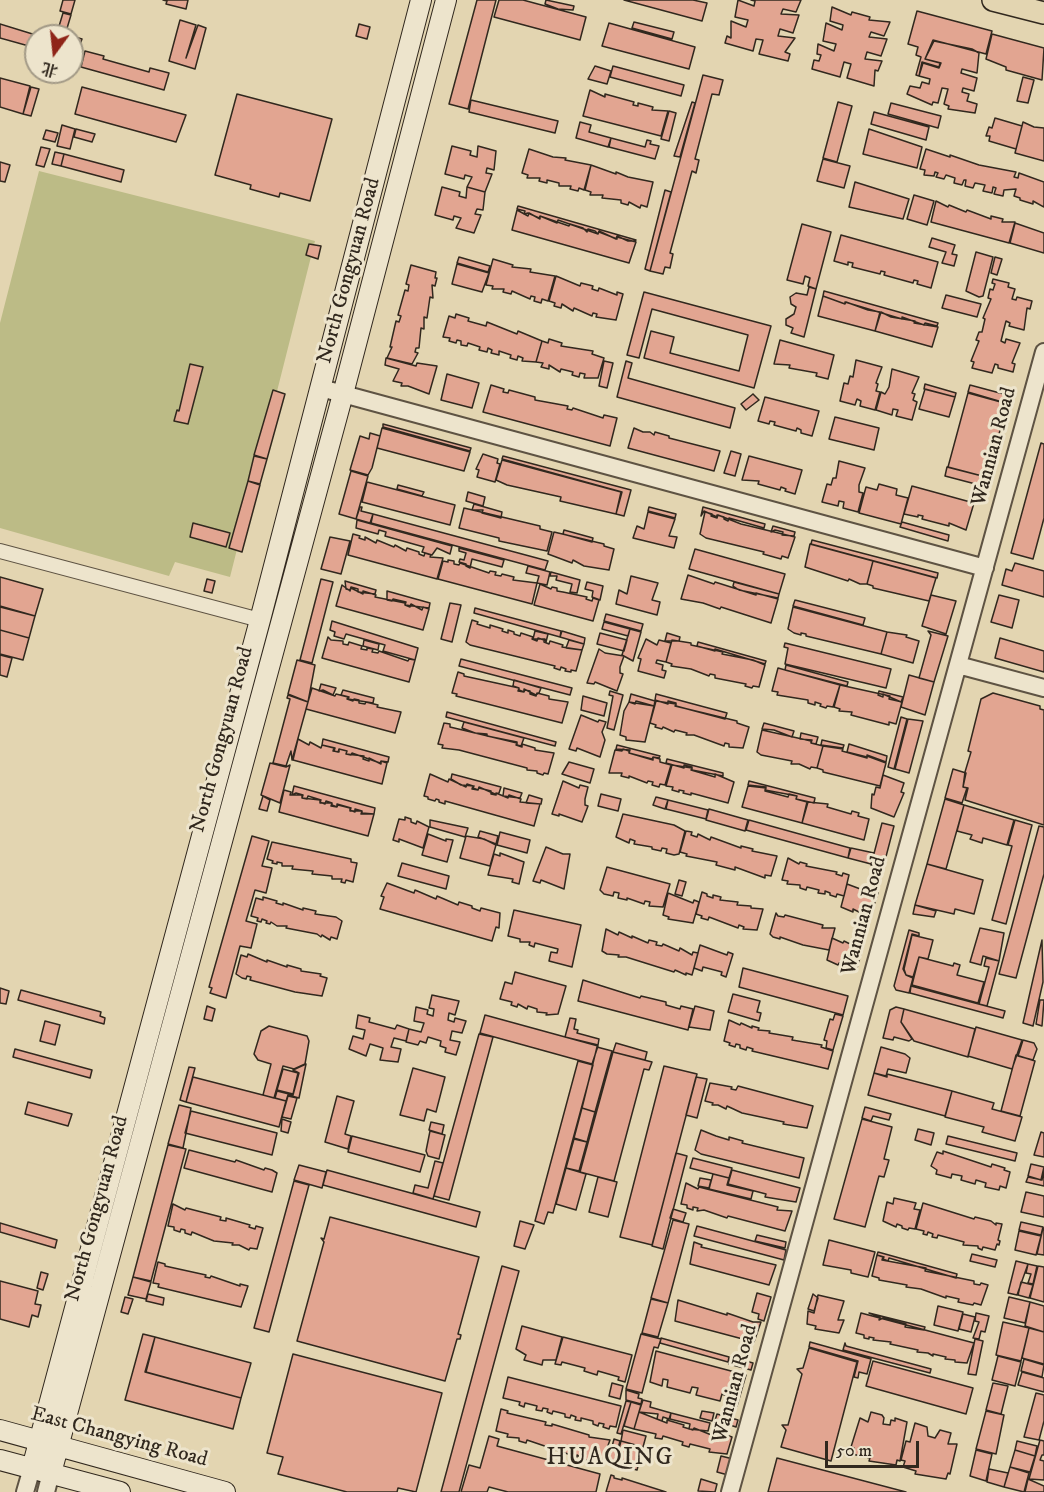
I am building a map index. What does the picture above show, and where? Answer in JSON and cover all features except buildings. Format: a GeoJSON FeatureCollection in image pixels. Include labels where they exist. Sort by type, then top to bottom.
{"type":"FeatureCollection","features":[{"type":"Feature","properties":{"kind":"main road","name":"North Gongyuan Road"},"geometry":{"type":"LineString","coordinates":[[32,1468],[260,620],[421,0]]}},
{"type":"Feature","properties":{"kind":"main road","name":"North Gongyuan Road"},"geometry":{"type":"LineString","coordinates":[[51,1473],[343,394],[446,0]]}},
{"type":"Feature","properties":{"kind":"main road"},"geometry":{"type":"LineString","coordinates":[[993,0],[1044,13]]}},
{"type":"Feature","properties":{"kind":"main road","name":"East Changying Road"},"geometry":{"type":"LineString","coordinates":[[0,1430],[225,1492]]}},
{"type":"Feature","properties":{"kind":"main road"},"geometry":{"type":"LineString","coordinates":[[0,1460],[120,1492]]}},
{"type":"Feature","properties":{"kind":"street","name":"Wannian Road"},"geometry":{"type":"LineString","coordinates":[[730,1492],[1044,352]]}},
{"type":"Feature","properties":{"kind":"street"},"geometry":{"type":"LineString","coordinates":[[321,388],[985,568]]}},
{"type":"Feature","properties":{"kind":"street"},"geometry":{"type":"LineString","coordinates":[[0,551],[260,620]]}},
{"type":"Feature","properties":{"kind":"street"},"geometry":{"type":"LineString","coordinates":[[958,665],[1044,688]]}},
{"type":"Feature","properties":{"kind":"street","name":"North Gongyuan Road"},"geometry":{"type":"LineString","coordinates":[[25,1492],[32,1468]]}},
{"type":"Feature","properties":{"kind":"street","name":"North Gongyuan Road"},"geometry":{"type":"LineString","coordinates":[[46,1492],[51,1473]]}},
{"type":"Feature","properties":{"kind":"shaded area"},"geometry":{"type":"Polygon","coordinates":[[[39,171],[315,241],[230,577],[175,562],[169,576],[0,528],[0,323],[39,171]]]}},
{"type":"Feature","properties":{"kind":"district","name":"HUAQING"},"geometry":{"type":"Point","coordinates":[610,1459]}}]}
